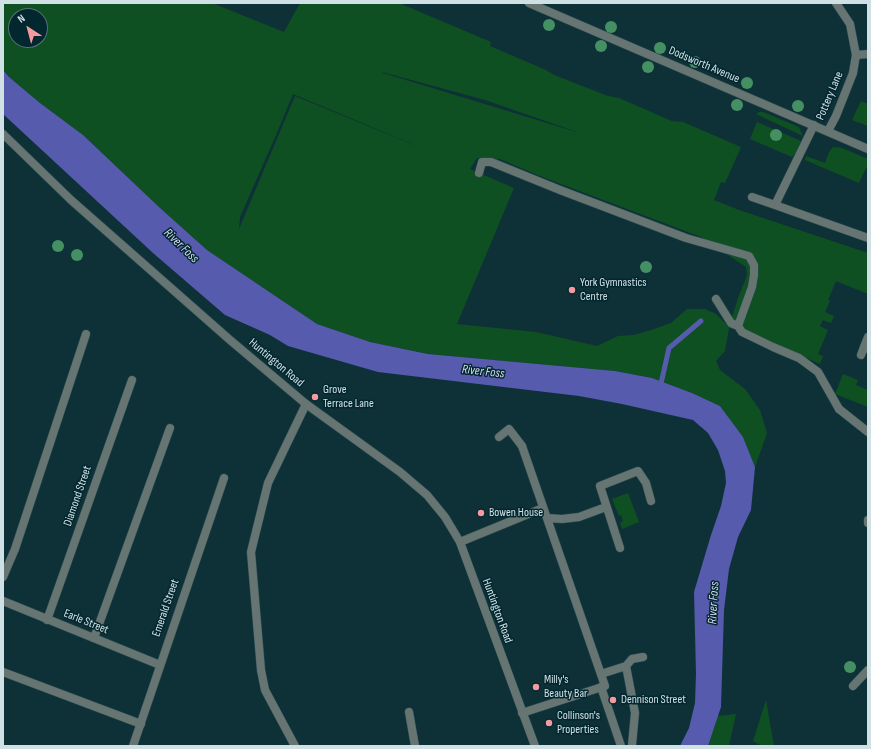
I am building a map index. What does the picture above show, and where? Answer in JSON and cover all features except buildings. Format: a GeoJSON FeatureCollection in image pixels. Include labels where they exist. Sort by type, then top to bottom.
{"type":"FeatureCollection","features":[{"type":"Feature","properties":{"kind":"street","name":"Dodsworth Avenue"},"geometry":{"type":"LineString","coordinates":[[529,3],[868,149]]}},
{"type":"Feature","properties":{"kind":"street","name":"Pottery Lane"},"geometry":{"type":"LineString","coordinates":[[828,131],[836,116],[853,73],[856,55],[850,24],[836,3]]}},
{"type":"Feature","properties":{"kind":"street"},"geometry":{"type":"LineString","coordinates":[[856,55],[868,54]]}},
{"type":"Feature","properties":{"kind":"street"},"geometry":{"type":"LineString","coordinates":[[775,205],[814,126]]}},
{"type":"Feature","properties":{"kind":"street","name":"Huntington Road"},"geometry":{"type":"LineString","coordinates":[[3,134],[72,200],[159,278],[306,404],[400,472],[427,495],[445,517],[460,542],[535,746]]}},
{"type":"Feature","properties":{"kind":"street"},"geometry":{"type":"LineString","coordinates":[[478,173],[482,162],[491,162],[679,235],[749,256],[754,265],[754,275],[752,287],[738,326]]}},
{"type":"Feature","properties":{"kind":"street"},"geometry":{"type":"LineString","coordinates":[[752,197],[868,238]]}},
{"type":"Feature","properties":{"kind":"street"},"geometry":{"type":"LineString","coordinates":[[716,299],[731,323],[738,326],[742,332],[799,358],[818,372],[839,409],[868,432]]}},
{"type":"Feature","properties":{"kind":"street"},"geometry":{"type":"LineString","coordinates":[[3,576],[15,549],[86,334]]}},
{"type":"Feature","properties":{"kind":"street"},"geometry":{"type":"LineString","coordinates":[[864,350],[868,337]]}},
{"type":"Feature","properties":{"kind":"street","name":"Diamond Street"},"geometry":{"type":"LineString","coordinates":[[47,620],[132,380]]}},
{"type":"Feature","properties":{"kind":"street"},"geometry":{"type":"LineString","coordinates":[[295,746],[266,690],[262,670],[251,552],[268,483],[306,404]]}},
{"type":"Feature","properties":{"kind":"street"},"geometry":{"type":"LineString","coordinates":[[94,638],[170,428]]}},
{"type":"Feature","properties":{"kind":"street"},"geometry":{"type":"LineString","coordinates":[[499,436],[509,429],[522,446],[605,686],[522,713]]}},
{"type":"Feature","properties":{"kind":"street"},"geometry":{"type":"LineString","coordinates":[[620,548],[600,486],[638,472],[646,483],[651,501]]}},
{"type":"Feature","properties":{"kind":"street","name":"Emerald Street"},"geometry":{"type":"LineString","coordinates":[[133,746],[224,478]]}},
{"type":"Feature","properties":{"kind":"street"},"geometry":{"type":"LineString","coordinates":[[547,518],[562,519],[579,517],[606,507]]}},
{"type":"Feature","properties":{"kind":"street"},"geometry":{"type":"LineString","coordinates":[[460,542],[543,508]]}},
{"type":"Feature","properties":{"kind":"street","name":"Earle Street"},"geometry":{"type":"LineString","coordinates":[[3,601],[160,665]]}},
{"type":"Feature","properties":{"kind":"street"},"geometry":{"type":"LineString","coordinates":[[601,674],[626,666],[632,659],[643,657]]}},
{"type":"Feature","properties":{"kind":"street"},"geometry":{"type":"LineString","coordinates":[[626,666],[635,713],[632,745]]}},
{"type":"Feature","properties":{"kind":"street"},"geometry":{"type":"LineString","coordinates":[[853,686],[868,670]]}},
{"type":"Feature","properties":{"kind":"street"},"geometry":{"type":"LineString","coordinates":[[3,672],[141,724]]}},
{"type":"Feature","properties":{"kind":"street"},"geometry":{"type":"LineString","coordinates":[[601,687],[621,746]]}},
{"type":"Feature","properties":{"kind":"street"},"geometry":{"type":"LineString","coordinates":[[409,712],[415,746]]}},
{"type":"Feature","properties":{"kind":"green space"},"geometry":{"type":"Polygon","coordinates":[[[3,3],[212,3],[284,32],[300,3],[399,3],[491,42],[490,46],[546,70],[554,75],[608,96],[619,98],[672,121],[683,122],[741,147],[725,183],[721,182],[714,200],[739,210],[868,253],[868,294],[836,281],[825,312],[834,316],[831,323],[823,320],[820,326],[828,330],[818,354],[823,356],[820,364],[747,332],[729,328],[725,351],[716,361],[720,370],[745,389],[760,410],[767,433],[755,467],[743,437],[720,406],[692,393],[652,378],[615,371],[429,354],[370,342],[317,324],[207,250],[83,135],[40,103],[9,77],[3,70],[3,3]],[[382,72],[383,73],[583,134],[485,100],[382,72]],[[293,94],[240,217],[239,229],[295,96],[441,156],[293,94]],[[477,158],[470,169],[514,188],[457,324],[536,332],[597,346],[618,336],[634,335],[671,323],[687,309],[705,309],[716,314],[729,327],[747,275],[746,267],[701,237],[540,176],[500,159],[477,158]]]}},
{"type":"Feature","properties":{"kind":"green space"},"geometry":{"type":"Polygon","coordinates":[[[861,101],[868,104],[868,126],[852,120],[861,101]]]}},
{"type":"Feature","properties":{"kind":"green space"},"geometry":{"type":"Polygon","coordinates":[[[763,112],[799,127],[803,136],[756,114],[763,112]]]}},
{"type":"Feature","properties":{"kind":"green space"},"geometry":{"type":"Polygon","coordinates":[[[757,122],[801,141],[792,157],[750,139],[757,122]]]}},
{"type":"Feature","properties":{"kind":"green space"},"geometry":{"type":"Polygon","coordinates":[[[833,147],[842,148],[868,159],[868,169],[866,168],[859,183],[805,160],[806,156],[825,163],[829,152],[833,147]]]}},
{"type":"Feature","properties":{"kind":"green space"},"geometry":{"type":"Polygon","coordinates":[[[843,374],[858,380],[856,385],[868,390],[868,407],[835,394],[843,374]]]}},
{"type":"Feature","properties":{"kind":"green space"},"geometry":{"type":"Polygon","coordinates":[[[628,493],[639,522],[622,529],[620,523],[623,521],[621,515],[619,516],[612,499],[628,493]]]}},
{"type":"Feature","properties":{"kind":"green space"},"geometry":{"type":"Polygon","coordinates":[[[766,700],[774,746],[762,746],[753,741],[766,700]]]}},
{"type":"Feature","properties":{"kind":"green space"},"geometry":{"type":"Polygon","coordinates":[[[736,714],[729,746],[708,746],[718,716],[736,714]]]}},
{"type":"Feature","properties":{"kind":"water","name":"River Foss"},"geometry":{"type":"Polygon","coordinates":[[[3,70],[9,77],[40,103],[83,135],[207,250],[317,324],[370,342],[428,354],[615,371],[652,378],[692,393],[720,406],[743,437],[755,467],[751,510],[738,537],[729,569],[724,610],[721,707],[708,746],[680,746],[689,728],[695,703],[696,674],[694,592],[721,506],[726,483],[725,471],[718,450],[708,433],[693,420],[579,396],[378,372],[288,346],[270,335],[225,315],[153,253],[3,114],[3,70]]]}},
{"type":"Feature","properties":{"kind":"waterway"},"geometry":{"type":"LineString","coordinates":[[660,388],[669,348],[701,321]]}},
{"type":"Feature","properties":{"kind":"place","name":"York Gymnastics Centre"},"geometry":{"type":"Point","coordinates":[572,290]}},
{"type":"Feature","properties":{"kind":"place","name":"Grove Terrace Lane"},"geometry":{"type":"Point","coordinates":[315,397]}},
{"type":"Feature","properties":{"kind":"place","name":"Bowen House"},"geometry":{"type":"Point","coordinates":[481,513]}},
{"type":"Feature","properties":{"kind":"place","name":"Milly's Beauty Bar"},"geometry":{"type":"Point","coordinates":[536,687]}},
{"type":"Feature","properties":{"kind":"place","name":"Dennison Street"},"geometry":{"type":"Point","coordinates":[613,700]}},
{"type":"Feature","properties":{"kind":"place","name":"Collinson's Properties"},"geometry":{"type":"Point","coordinates":[549,723]}}]}
